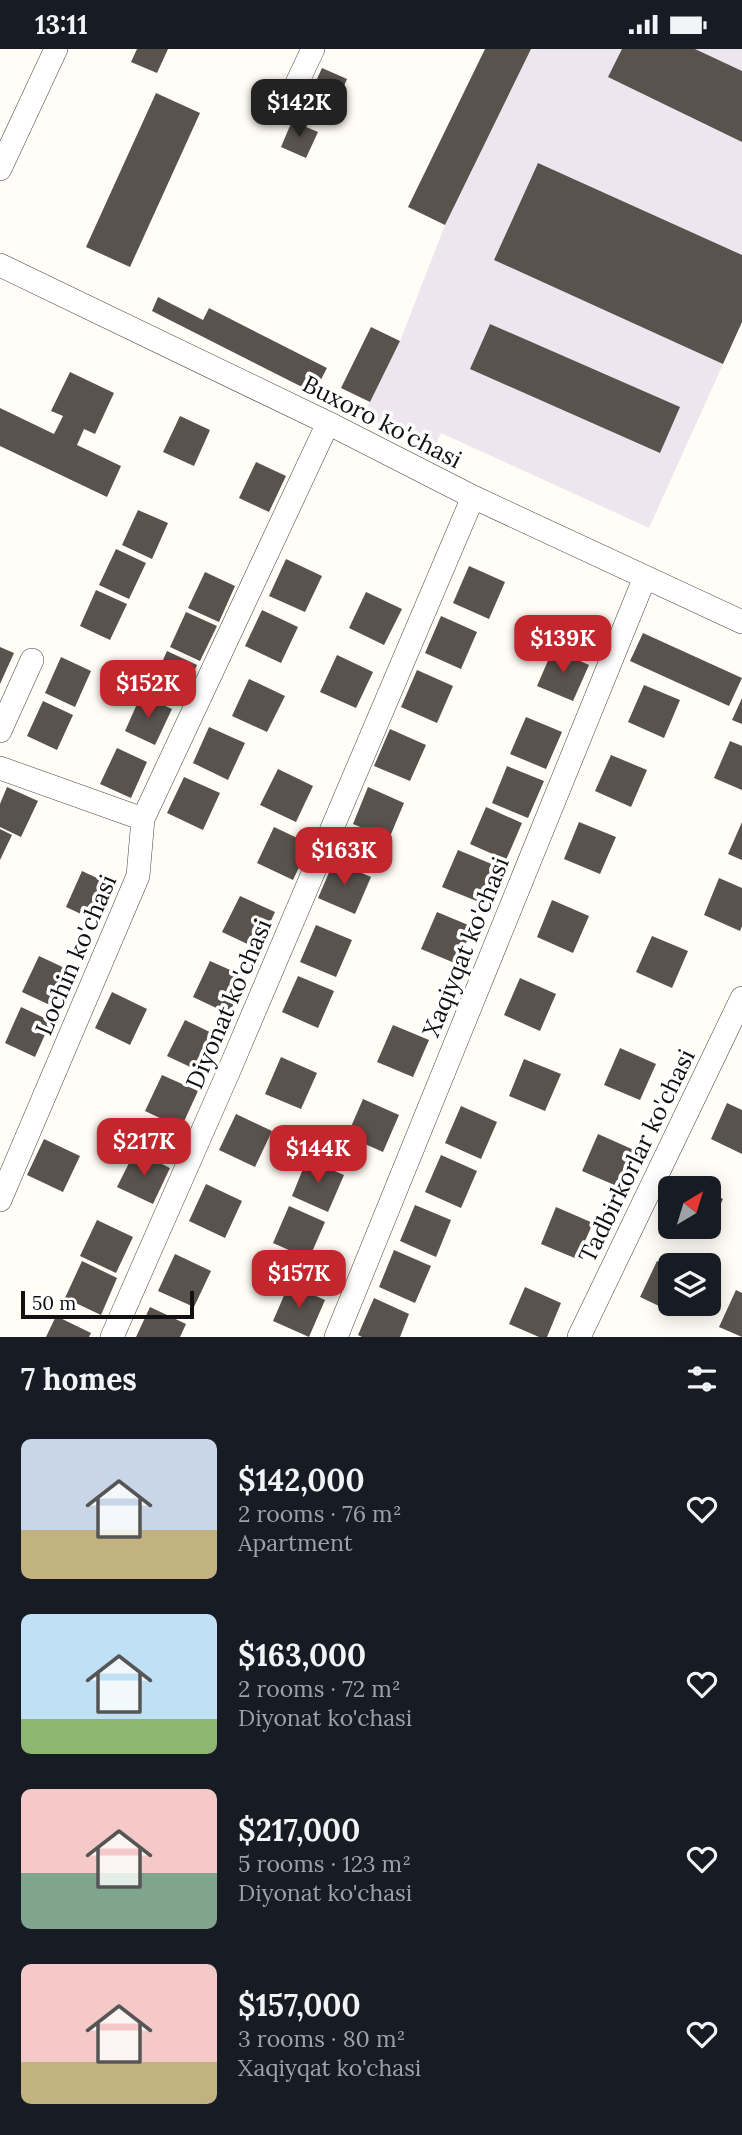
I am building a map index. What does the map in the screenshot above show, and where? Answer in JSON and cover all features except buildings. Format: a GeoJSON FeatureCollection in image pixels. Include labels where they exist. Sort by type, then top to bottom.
{"type":"FeatureCollection","features":[{"type":"Feature","properties":{"kind":"street"},"geometry":{"type":"LineString","coordinates":[[0,169],[56,49]]}},
{"type":"Feature","properties":{"kind":"street"},"geometry":{"type":"LineString","coordinates":[[288,102],[313,49]]}},
{"type":"Feature","properties":{"kind":"street","name":"Buxoro ko'chasi"},"geometry":{"type":"LineString","coordinates":[[0,265],[327,423],[473,497],[742,622]]}},
{"type":"Feature","properties":{"kind":"street","name":"Lochin ko'chasi"},"geometry":{"type":"LineString","coordinates":[[0,1200],[138,876],[144,819],[327,423]]}},
{"type":"Feature","properties":{"kind":"street","name":"Diyonat ko'chasi"},"geometry":{"type":"LineString","coordinates":[[112,1337],[228,1073],[473,497]]}},
{"type":"Feature","properties":{"kind":"street","name":"Xaqiyqat ko'chasi"},"geometry":{"type":"LineString","coordinates":[[336,1337],[645,577]]}},
{"type":"Feature","properties":{"kind":"street"},"geometry":{"type":"LineString","coordinates":[[0,731],[32,660]]}},
{"type":"Feature","properties":{"kind":"street"},"geometry":{"type":"LineString","coordinates":[[0,768],[144,819]]}},
{"type":"Feature","properties":{"kind":"street","name":"Tadbirkorlar ko'chasi"},"geometry":{"type":"LineString","coordinates":[[579,1337],[742,997]]}},
{"type":"Feature","properties":{"kind":"shaded area"},"geometry":{"type":"Polygon","coordinates":[[[531,49],[742,49],[742,322],[649,528],[441,433],[433,450],[363,415],[400,341],[445,225],[531,49]]]}}]}
